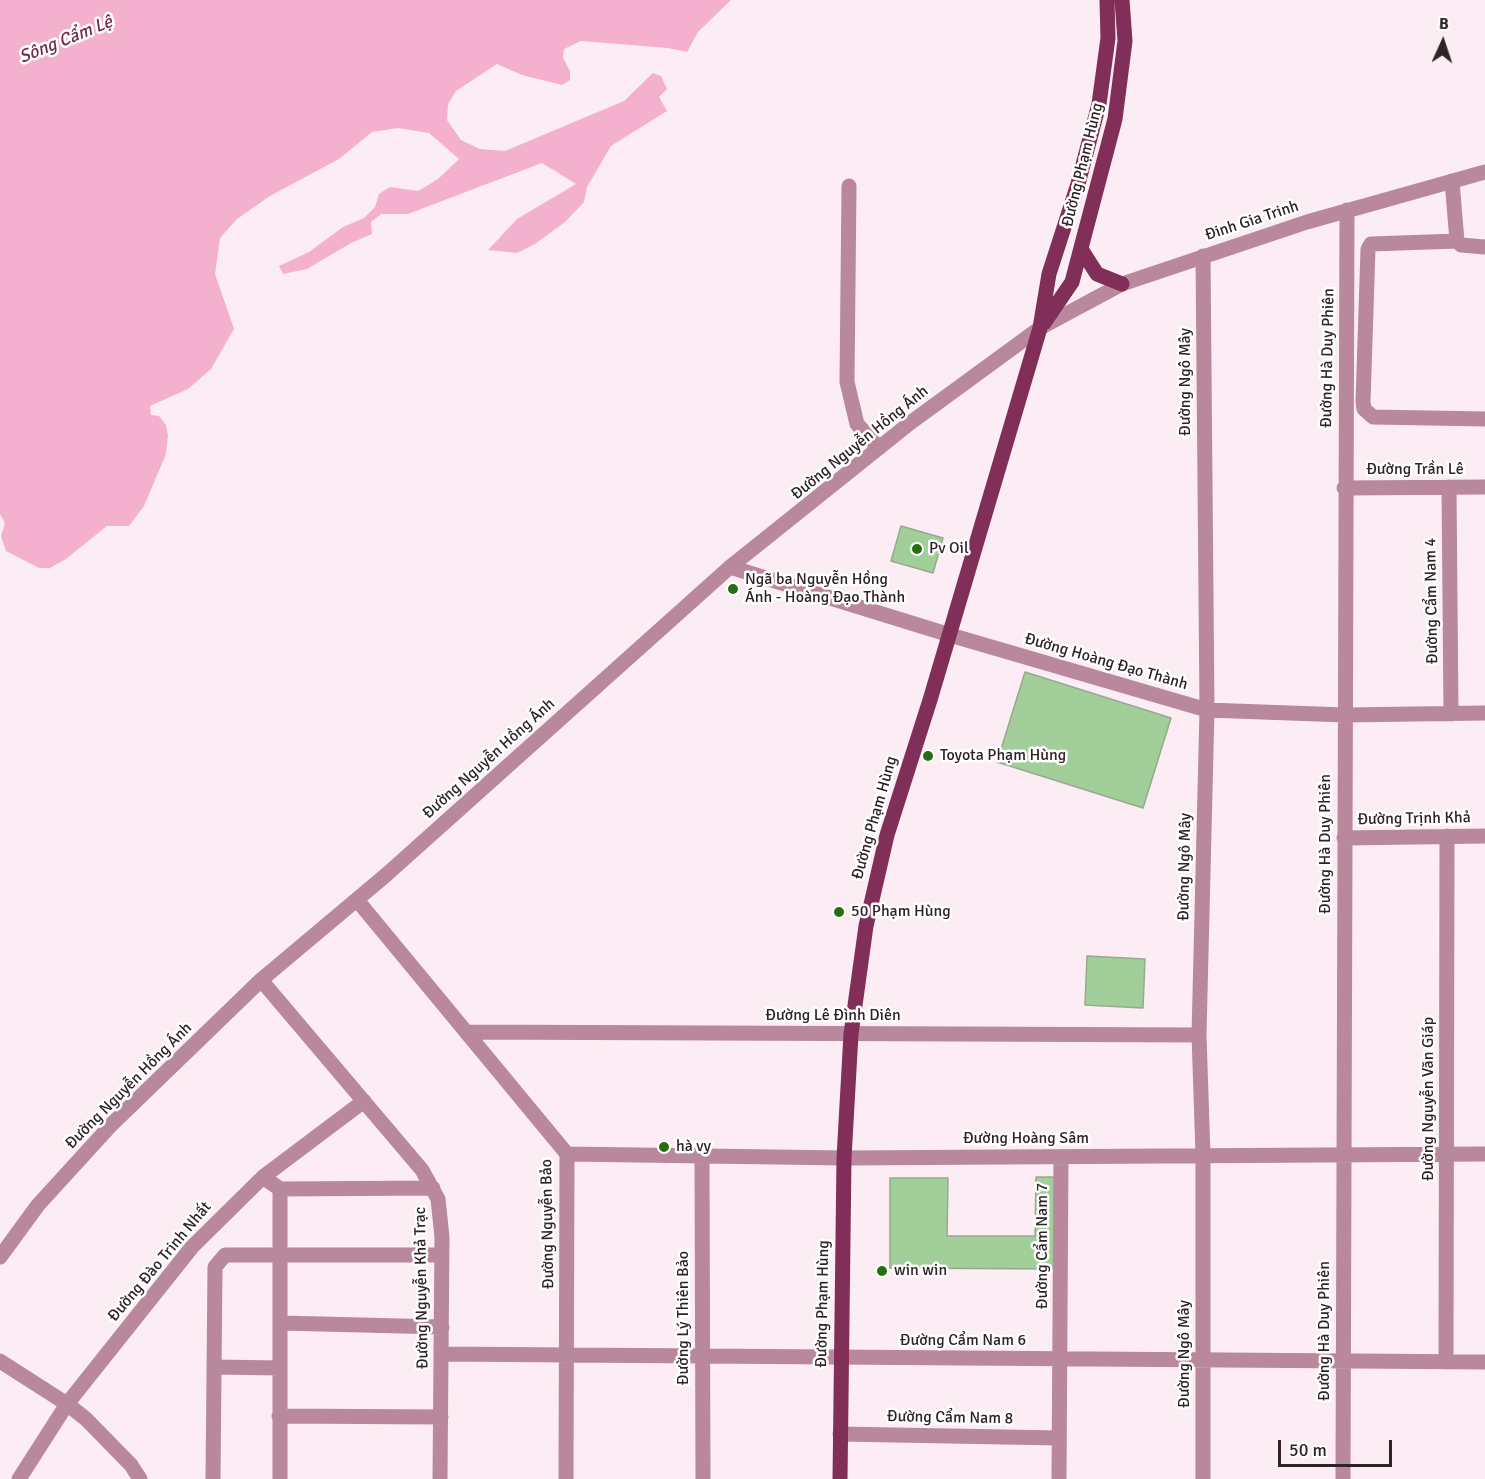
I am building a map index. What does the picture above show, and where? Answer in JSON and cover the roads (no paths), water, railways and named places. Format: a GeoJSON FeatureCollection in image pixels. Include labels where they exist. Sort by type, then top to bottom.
{"type":"FeatureCollection","features":[{"type":"Feature","properties":{"kind":"main road","name":"Đường Phạm Hùng"},"geometry":{"type":"LineString","coordinates":[[840,1479],[844,1158],[851,1034],[866,926],[876,879],[1041,328],[1049,274],[1078,184],[1099,104],[1108,38],[1107,0]]}},
{"type":"Feature","properties":{"kind":"main road","name":"Đường Phạm Hùng"},"geometry":{"type":"LineString","coordinates":[[1041,328],[1072,282],[1115,119],[1125,41],[1122,0]]}},
{"type":"Feature","properties":{"kind":"main road"},"geometry":{"type":"LineString","coordinates":[[1081,249],[1097,274],[1122,284]]}},
{"type":"Feature","properties":{"kind":"street","name":"Đinh Gia Trinh"},"geometry":{"type":"LineString","coordinates":[[1041,328],[1122,284],[1347,210],[1485,172]]}},
{"type":"Feature","properties":{"kind":"street"},"geometry":{"type":"LineString","coordinates":[[1452,181],[1457,241],[1461,245],[1485,247]]}},
{"type":"Feature","properties":{"kind":"street"},"geometry":{"type":"LineString","coordinates":[[849,186],[847,382],[857,424],[879,448]]}},
{"type":"Feature","properties":{"kind":"street","name":"Đường Hà Duy Phiên"},"geometry":{"type":"LineString","coordinates":[[1343,1479],[1344,488],[1347,210]]}},
{"type":"Feature","properties":{"kind":"street"},"geometry":{"type":"LineString","coordinates":[[1457,241],[1371,244],[1368,249],[1364,409],[1373,417],[1383,418],[1485,419]]}},
{"type":"Feature","properties":{"kind":"street","name":"Đường Ngô Mây"},"geometry":{"type":"LineString","coordinates":[[1203,256],[1207,710],[1199,1035],[1203,1155],[1203,1479]]}},
{"type":"Feature","properties":{"kind":"street","name":"Đường Nguyễn Hồng Ánh"},"geometry":{"type":"LineString","coordinates":[[0,1257],[38,1205],[112,1124],[261,980],[357,900],[730,567],[879,448],[1041,328]]}},
{"type":"Feature","properties":{"kind":"street","name":"Đường Cẩm Nam 4"},"geometry":{"type":"LineString","coordinates":[[1449,487],[1451,714]]}},
{"type":"Feature","properties":{"kind":"street","name":"Đường Trần Lê"},"geometry":{"type":"LineString","coordinates":[[1344,488],[1485,487]]}},
{"type":"Feature","properties":{"kind":"street","name":"Đường Hoàng Đạo Thành"},"geometry":{"type":"LineString","coordinates":[[730,567],[950,635],[1207,710],[1345,715],[1485,714]]}},
{"type":"Feature","properties":{"kind":"street","name":"Đường Nguyễn Văn Giáp"},"geometry":{"type":"LineString","coordinates":[[1446,1362],[1447,836]]}},
{"type":"Feature","properties":{"kind":"street","name":"Đường Trịnh Khả"},"geometry":{"type":"LineString","coordinates":[[1344,838],[1485,836]]}},
{"type":"Feature","properties":{"kind":"street","name":"Đường Nguyễn Bảo"},"geometry":{"type":"LineString","coordinates":[[357,900],[567,1154],[566,1479]]}},
{"type":"Feature","properties":{"kind":"street","name":"Đường Nguyễn Khả Trạc"},"geometry":{"type":"LineString","coordinates":[[261,980],[422,1170],[434,1188],[441,1214],[442,1255],[440,1479]]}},
{"type":"Feature","properties":{"kind":"street","name":"Đường Lê Đình Diên"},"geometry":{"type":"LineString","coordinates":[[466,1032],[1199,1035]]}},
{"type":"Feature","properties":{"kind":"street","name":"Đường Đào Trinh Nhất"},"geometry":{"type":"LineString","coordinates":[[19,1479],[67,1404],[192,1247],[263,1177],[364,1101]]}},
{"type":"Feature","properties":{"kind":"street","name":"Đường Hoàng Sâm"},"geometry":{"type":"LineString","coordinates":[[567,1154],[844,1158],[1485,1154]]}},
{"type":"Feature","properties":{"kind":"street","name":"Đường Lý Thiên Bảo"},"geometry":{"type":"LineString","coordinates":[[702,1156],[703,1479]]}},
{"type":"Feature","properties":{"kind":"street","name":"Đường Cẩm Nam 7"},"geometry":{"type":"LineString","coordinates":[[1059,1479],[1061,1156]]}},
{"type":"Feature","properties":{"kind":"street"},"geometry":{"type":"LineString","coordinates":[[263,1177],[280,1189],[434,1188]]}},
{"type":"Feature","properties":{"kind":"street"},"geometry":{"type":"LineString","coordinates":[[279,1479],[280,1189]]}},
{"type":"Feature","properties":{"kind":"street"},"geometry":{"type":"LineString","coordinates":[[213,1479],[215,1267],[225,1255],[442,1255]]}},
{"type":"Feature","properties":{"kind":"street"},"geometry":{"type":"LineString","coordinates":[[280,1323],[442,1327]]}},
{"type":"Feature","properties":{"kind":"street","name":"Đường Cẩm Nam 6"},"geometry":{"type":"LineString","coordinates":[[441,1354],[1485,1362]]}},
{"type":"Feature","properties":{"kind":"street"},"geometry":{"type":"LineString","coordinates":[[0,1361],[67,1404],[131,1464],[140,1479]]}},
{"type":"Feature","properties":{"kind":"street"},"geometry":{"type":"LineString","coordinates":[[215,1367],[279,1368]]}},
{"type":"Feature","properties":{"kind":"street"},"geometry":{"type":"LineString","coordinates":[[279,1416],[441,1418]]}},
{"type":"Feature","properties":{"kind":"street","name":"Đường Cẩm Nam 8"},"geometry":{"type":"LineString","coordinates":[[840,1434],[1059,1438]]}},
{"type":"Feature","properties":{"kind":"water","name":"Sông Cẩm Lệ"},"geometry":{"type":"Polygon","coordinates":[[[0,0],[731,0],[698,32],[687,52],[668,48],[581,41],[564,49],[563,58],[570,71],[570,80],[562,85],[522,75],[497,64],[456,91],[448,104],[447,120],[461,140],[480,149],[505,151],[624,101],[653,73],[661,76],[667,89],[659,97],[667,111],[611,146],[587,187],[584,202],[565,222],[535,244],[517,253],[488,250],[517,219],[576,184],[542,163],[408,214],[381,214],[371,222],[372,234],[351,243],[307,269],[283,274],[279,266],[309,252],[343,227],[364,218],[375,207],[379,194],[390,187],[418,191],[438,179],[459,159],[429,133],[398,128],[372,132],[339,159],[270,196],[237,219],[220,238],[215,274],[234,329],[211,369],[188,389],[150,406],[151,415],[159,416],[166,425],[168,436],[166,454],[144,506],[129,526],[107,526],[66,559],[50,568],[39,568],[6,551],[1,536],[5,523],[0,514],[0,0]]]}},
{"type":"Feature","properties":{"kind":"place","name":"Pv Oil"},"geometry":{"type":"Point","coordinates":[917,549]}},
{"type":"Feature","properties":{"kind":"place","name":"Ngã ba Nguyễn Hồng Ánh - Hoàng Đạo Thành"},"geometry":{"type":"Point","coordinates":[733,589]}},
{"type":"Feature","properties":{"kind":"place","name":"Toyota Phạm Hùng"},"geometry":{"type":"Point","coordinates":[928,756]}},
{"type":"Feature","properties":{"kind":"place","name":"50 Phạm Hùng"},"geometry":{"type":"Point","coordinates":[839,912]}},
{"type":"Feature","properties":{"kind":"place","name":"hà vy"},"geometry":{"type":"Point","coordinates":[664,1147]}},
{"type":"Feature","properties":{"kind":"place","name":"win win"},"geometry":{"type":"Point","coordinates":[882,1271]}}]}
